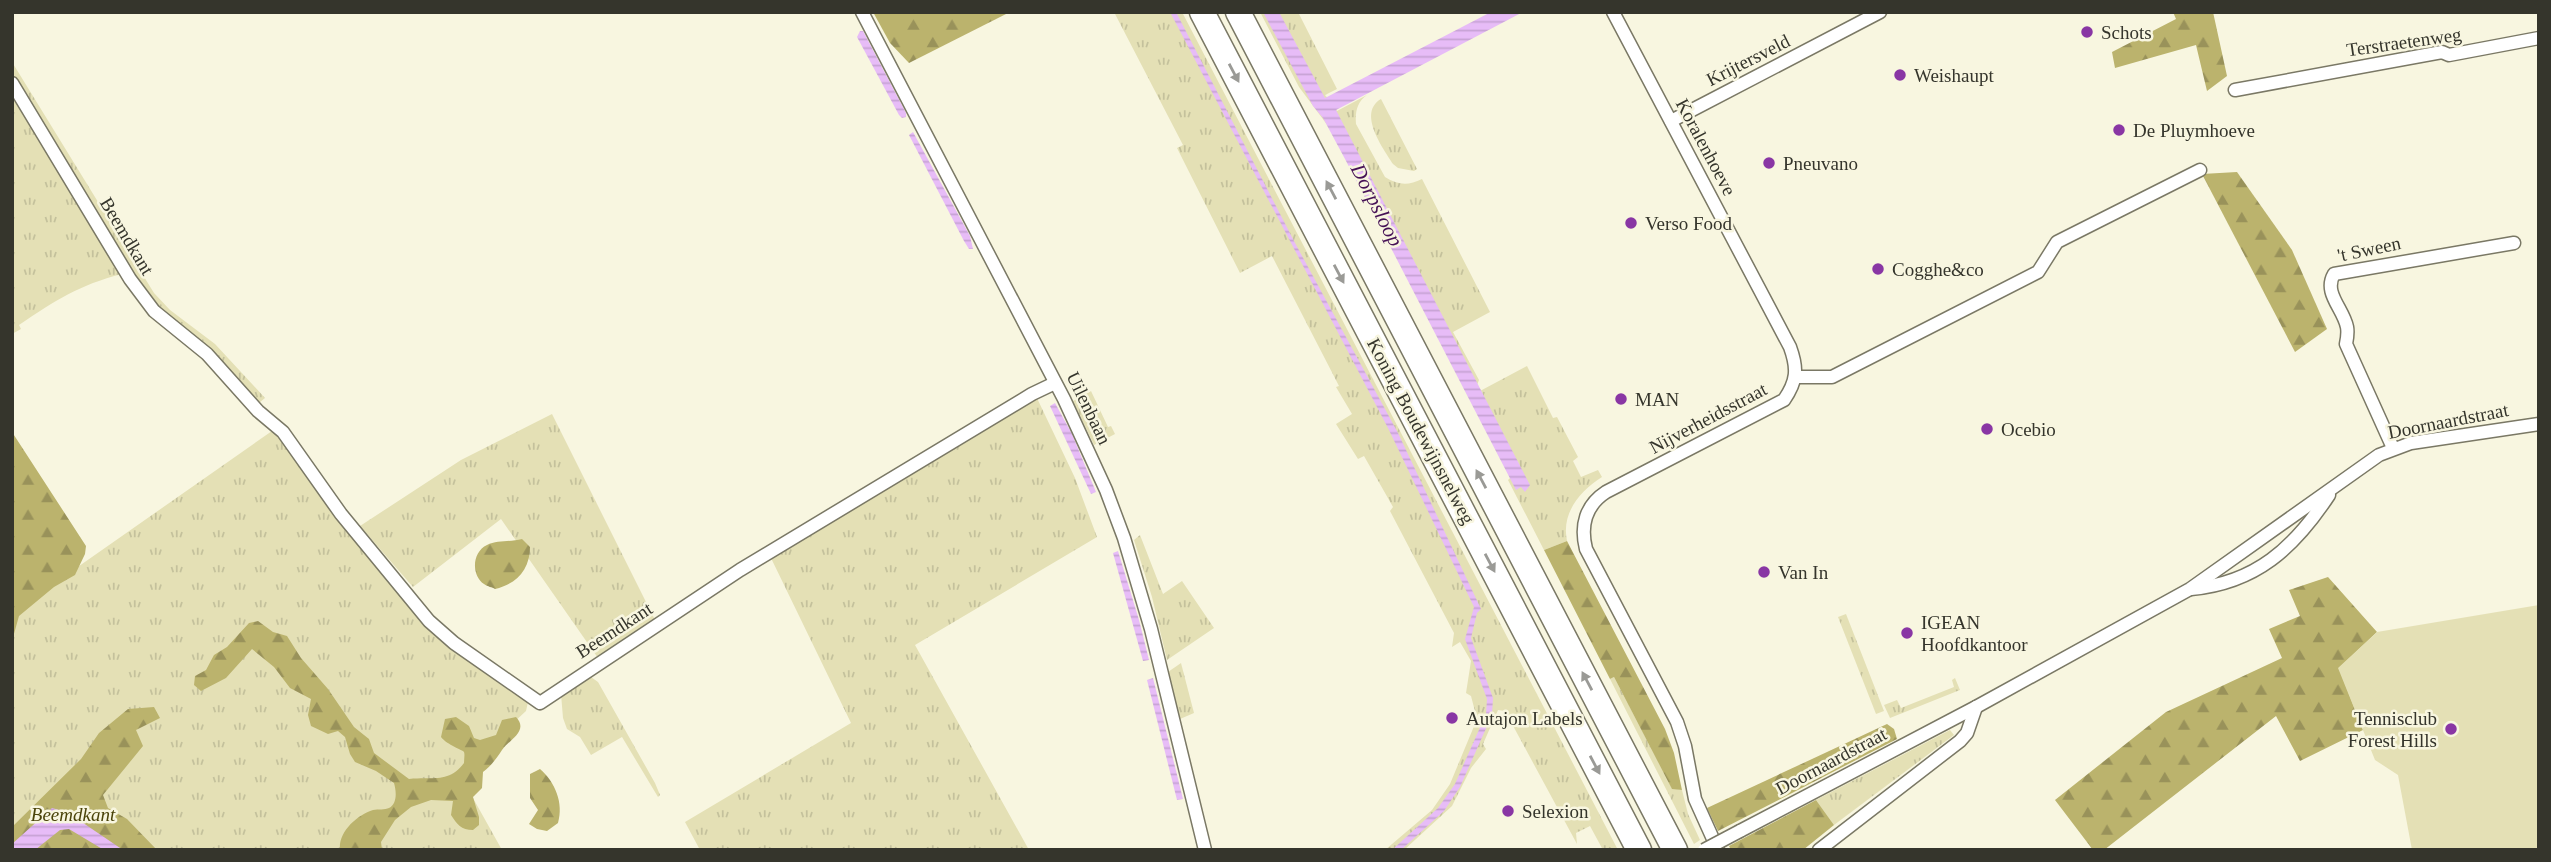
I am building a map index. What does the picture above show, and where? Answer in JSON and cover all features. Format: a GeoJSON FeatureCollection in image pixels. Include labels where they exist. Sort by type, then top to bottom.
{"type":"FeatureCollection","features":[{"type":"Feature","properties":{"kind":"highway","name":"Koning Boudewijnsnelweg"},"geometry":{"type":"LineString","coordinates":[[1202,12],[1639,850]]}},
{"type":"Feature","properties":{"kind":"highway","name":"Koning Boudewijnsnelweg"},"geometry":{"type":"LineString","coordinates":[[1238,12],[1675,850]]}},
{"type":"Feature","properties":{"kind":"street","name":"Uilenbaan"},"geometry":{"type":"LineString","coordinates":[[862,12],[1086,443],[1124,538],[1151,629],[1205,850]]}},
{"type":"Feature","properties":{"kind":"street","name":"Koralenhoeve"},"geometry":{"type":"LineString","coordinates":[[1614,12],[1790,347],[1796,362],[1796,377]]}},
{"type":"Feature","properties":{"kind":"street","name":"Krijtersveld"},"geometry":{"type":"LineString","coordinates":[[1671,121],[1880,12]]}},
{"type":"Feature","properties":{"kind":"street","name":"Terstraetenweg"},"geometry":{"type":"LineString","coordinates":[[2235,90],[2442,52],[2449,55],[2539,38]]}},
{"type":"Feature","properties":{"kind":"street","name":"Beemdkant"},"geometry":{"type":"LineString","coordinates":[[12,83],[148,305],[207,355],[258,411],[283,432],[341,514],[429,621],[454,643],[540,703],[740,570],[1055,383]]}},
{"type":"Feature","properties":{"kind":"street"},"geometry":{"type":"LineString","coordinates":[[1796,377],[1832,377],[1869,359],[2038,272],[2057,242],[2200,170]]}},
{"type":"Feature","properties":{"kind":"street","name":"'t Sween"},"geometry":{"type":"LineString","coordinates":[[2393,448],[2346,344],[2347,327],[2331,291],[2330,281],[2334,274],[2514,243]]}},
{"type":"Feature","properties":{"kind":"street","name":"Nijverheidsstraat"},"geometry":{"type":"LineString","coordinates":[[1718,850],[1695,799],[1685,746],[1677,722],[1586,549],[1583,537],[1584,522],[1589,508],[1598,498],[1784,400],[1796,377]]}},
{"type":"Feature","properties":{"kind":"street","name":"Doornaardstraat"},"geometry":{"type":"LineString","coordinates":[[1704,850],[1976,707],[2190,589],[2334,488],[2364,463],[2393,448],[2539,424]]}},
{"type":"Feature","properties":{"kind":"street","name":"Doornaardstraat"},"geometry":{"type":"LineString","coordinates":[[2190,589],[2215,587],[2265,565],[2306,528],[2334,488]]}},
{"type":"Feature","properties":{"kind":"street"},"geometry":{"type":"LineString","coordinates":[[1819,850],[1960,741],[1968,733],[1976,707]]}},
{"type":"Feature","properties":{"kind":"green space"},"geometry":{"type":"Polygon","coordinates":[[[873,12],[1010,12],[909,63],[890,43],[873,12]]]}},
{"type":"Feature","properties":{"kind":"green space"},"geometry":{"type":"Polygon","coordinates":[[[1114,12],[1182,12],[1618,850],[1603,850],[1590,826],[1576,833],[1577,844],[1505,711],[1498,710],[1483,744],[1486,749],[1471,768],[1452,806],[1404,850],[1385,850],[1432,810],[1450,784],[1477,719],[1471,696],[1466,693],[1471,661],[1460,642],[1452,647],[1454,633],[1390,511],[1393,507],[1364,456],[1358,459],[1336,424],[1352,414],[1272,256],[1240,273],[1177,148],[1183,145],[1114,12]]]}},
{"type":"Feature","properties":{"kind":"green space"},"geometry":{"type":"Polygon","coordinates":[[[1260,12],[1298,12],[1337,89],[1325,95],[1337,111],[1367,95],[1357,108],[1356,124],[1385,177],[1403,184],[1422,179],[1490,312],[1453,332],[1479,380],[1477,385],[1480,391],[1527,366],[1553,418],[1557,417],[1578,457],[1573,461],[1581,477],[1598,470],[1602,477],[1586,489],[1570,512],[1567,541],[1544,550],[1508,480],[1511,477],[1331,130],[1299,87],[1260,12]]]}},
{"type":"Feature","properties":{"kind":"green space"},"geometry":{"type":"Polygon","coordinates":[[[2173,12],[2213,12],[2227,76],[2207,91],[2196,45],[2115,68],[2112,52],[2176,19],[2173,12]]]}},
{"type":"Feature","properties":{"kind":"green space"},"geometry":{"type":"Polygon","coordinates":[[[12,62],[154,293],[170,310],[215,344],[265,398],[259,403],[208,347],[149,298],[12,73],[12,62]]]}},
{"type":"Feature","properties":{"kind":"green space"},"geometry":{"type":"Polygon","coordinates":[[[12,90],[122,274],[68,294],[19,325],[21,329],[12,334],[12,90]]]}},
{"type":"Feature","properties":{"kind":"green space"},"geometry":{"type":"Polygon","coordinates":[[[1381,99],[1417,169],[1414,171],[1398,168],[1393,164],[1378,140],[1371,113],[1374,105],[1381,99]]]}},
{"type":"Feature","properties":{"kind":"green space"},"geometry":{"type":"Polygon","coordinates":[[[2237,172],[2292,250],[2327,329],[2295,352],[2202,174],[2237,172]]]}},
{"type":"Feature","properties":{"kind":"green space"},"geometry":{"type":"Polygon","coordinates":[[[1091,391],[1108,427],[1111,426],[1115,434],[1094,445],[1073,401],[1091,391]]]}},
{"type":"Feature","properties":{"kind":"green space"},"geometry":{"type":"Polygon","coordinates":[[[1036,396],[1075,478],[1097,537],[915,645],[1029,850],[700,850],[685,822],[851,723],[770,556],[1036,396]]]}},
{"type":"Feature","properties":{"kind":"green space"},"geometry":{"type":"Polygon","coordinates":[[[552,414],[655,620],[598,658],[501,519],[413,587],[360,526],[461,460],[552,414]]]}},
{"type":"Feature","properties":{"kind":"green space"},"geometry":{"type":"Polygon","coordinates":[[[275,431],[427,625],[528,702],[526,711],[459,773],[502,850],[146,850],[12,836],[12,613],[275,431]]]}},
{"type":"Feature","properties":{"kind":"green space"},"geometry":{"type":"Polygon","coordinates":[[[12,432],[86,546],[75,575],[54,587],[19,616],[12,641],[12,432]]]}},
{"type":"Feature","properties":{"kind":"green space"},"geometry":{"type":"Polygon","coordinates":[[[1140,535],[1163,594],[1182,581],[1214,628],[1167,660],[1152,597],[1134,540],[1140,535]]]}},
{"type":"Feature","properties":{"kind":"green space"},"geometry":{"type":"Polygon","coordinates":[[[522,539],[530,547],[528,562],[521,574],[503,587],[495,589],[484,584],[475,570],[476,558],[482,548],[495,542],[522,539]]]}},
{"type":"Feature","properties":{"kind":"green space"},"geometry":{"type":"Polygon","coordinates":[[[1567,541],[1665,729],[1674,753],[1682,790],[1672,789],[1614,677],[1610,679],[1544,550],[1567,541]]]}},
{"type":"Feature","properties":{"kind":"green space"},"geometry":{"type":"Polygon","coordinates":[[[2328,577],[2377,632],[2339,668],[2363,730],[2300,761],[2276,716],[2104,850],[2093,850],[2055,800],[2166,712],[2282,658],[2269,629],[2300,616],[2289,590],[2328,577]]]}},
{"type":"Feature","properties":{"kind":"green space","name":"Tennisclub Forest Hills"},"geometry":{"type":"Polygon","coordinates":[[[2539,605],[2539,850],[2412,850],[2398,775],[2375,760],[2338,668],[2377,632],[2539,605]]]}},
{"type":"Feature","properties":{"kind":"green space"},"geometry":{"type":"Polygon","coordinates":[[[1846,614],[1884,711],[1876,714],[1838,617],[1846,614]]]}},
{"type":"Feature","properties":{"kind":"green space"},"geometry":{"type":"Polygon","coordinates":[[[258,621],[273,632],[287,636],[354,727],[369,739],[374,753],[409,779],[446,776],[458,770],[464,763],[464,752],[441,737],[445,719],[456,717],[469,726],[474,738],[480,740],[496,735],[502,720],[516,717],[520,727],[517,735],[483,772],[482,788],[473,797],[479,825],[473,830],[462,828],[451,815],[453,801],[431,800],[411,807],[395,820],[381,842],[382,850],[340,850],[345,831],[355,820],[373,810],[392,806],[396,796],[394,783],[355,762],[345,737],[338,731],[328,734],[311,726],[308,715],[311,699],[290,688],[274,667],[252,649],[226,678],[201,691],[194,685],[195,676],[206,670],[214,655],[227,647],[249,623],[258,621]]]}},
{"type":"Feature","properties":{"kind":"green space"},"geometry":{"type":"Polygon","coordinates":[[[1181,663],[1194,713],[1180,719],[1168,672],[1181,663]]]}},
{"type":"Feature","properties":{"kind":"green space"},"geometry":{"type":"Polygon","coordinates":[[[591,677],[598,682],[655,783],[660,795],[658,797],[622,737],[591,755],[580,737],[567,729],[561,694],[591,677]]]}},
{"type":"Feature","properties":{"kind":"green space"},"geometry":{"type":"Polygon","coordinates":[[[1614,677],[1672,788],[1682,790],[1688,814],[1700,840],[1694,844],[1610,679],[1614,677]]]}},
{"type":"Feature","properties":{"kind":"green space"},"geometry":{"type":"Polygon","coordinates":[[[1955,678],[1960,690],[1890,718],[1884,705],[1897,700],[1901,708],[1954,687],[1952,680],[1955,678]]]}},
{"type":"Feature","properties":{"kind":"green space","name":"Beemdkant"},"geometry":{"type":"Polygon","coordinates":[[[154,707],[160,718],[136,730],[143,746],[103,795],[108,808],[127,819],[157,850],[12,850],[12,827],[81,759],[99,733],[128,709],[154,707]]]}},
{"type":"Feature","properties":{"kind":"green space"},"geometry":{"type":"Polygon","coordinates":[[[1887,724],[1894,729],[1897,739],[1718,831],[1707,808],[1887,724]]]}},
{"type":"Feature","properties":{"kind":"green space"},"geometry":{"type":"Polygon","coordinates":[[[1950,730],[1954,735],[1834,825],[1816,800],[1950,730]]]}},
{"type":"Feature","properties":{"kind":"green space"},"geometry":{"type":"Polygon","coordinates":[[[540,769],[554,787],[560,808],[558,823],[547,831],[529,824],[538,810],[530,798],[530,774],[540,769]]]}},
{"type":"Feature","properties":{"kind":"green space"},"geometry":{"type":"Polygon","coordinates":[[[1816,800],[1834,825],[1803,850],[1731,850],[1729,846],[1816,800]]]}},
{"type":"Feature","properties":{"kind":"water"},"geometry":{"type":"Polygon","coordinates":[[[1170,12],[1176,12],[1295,243],[1398,433],[1481,609],[1477,613],[1471,638],[1493,698],[1492,715],[1460,787],[1444,811],[1401,850],[1392,850],[1438,808],[1455,784],[1486,714],[1487,699],[1465,639],[1474,607],[1388,428],[1170,12]]]}},
{"type":"Feature","properties":{"kind":"water","name":"Dorpsloop"},"geometry":{"type":"Polygon","coordinates":[[[1263,12],[1279,12],[1325,98],[1491,12],[1523,12],[1336,110],[1530,485],[1525,492],[1521,487],[1516,490],[1345,159],[1323,118],[1313,106],[1263,12]]]}},
{"type":"Feature","properties":{"kind":"water"},"geometry":{"type":"Polygon","coordinates":[[[860,31],[863,31],[906,117],[899,115],[857,37],[860,31]]]}},
{"type":"Feature","properties":{"kind":"water"},"geometry":{"type":"Polygon","coordinates":[[[913,132],[970,236],[973,249],[969,249],[964,241],[909,135],[913,132]]]}},
{"type":"Feature","properties":{"kind":"water"},"geometry":{"type":"Polygon","coordinates":[[[1055,403],[1072,434],[1096,492],[1091,494],[1050,406],[1055,403]]]}},
{"type":"Feature","properties":{"kind":"water"},"geometry":{"type":"Polygon","coordinates":[[[1118,551],[1149,660],[1143,661],[1113,553],[1118,551]]]}},
{"type":"Feature","properties":{"kind":"water"},"geometry":{"type":"Polygon","coordinates":[[[1153,678],[1183,799],[1177,800],[1147,680],[1153,678]]]}},
{"type":"Feature","properties":{"kind":"water"},"geometry":{"type":"Polygon","coordinates":[[[52,808],[67,812],[123,850],[104,850],[69,829],[60,830],[35,850],[12,850],[12,844],[52,808]]]}},
{"type":"Feature","properties":{"kind":"place","name":"Schots"},"geometry":{"type":"Point","coordinates":[2087,32]}},
{"type":"Feature","properties":{"kind":"place","name":"Weishaupt"},"geometry":{"type":"Point","coordinates":[1900,75]}},
{"type":"Feature","properties":{"kind":"place","name":"De Pluymhoeve"},"geometry":{"type":"Point","coordinates":[2119,130]}},
{"type":"Feature","properties":{"kind":"place","name":"Pneuvano"},"geometry":{"type":"Point","coordinates":[1769,163]}},
{"type":"Feature","properties":{"kind":"place","name":"Verso Food"},"geometry":{"type":"Point","coordinates":[1631,223]}},
{"type":"Feature","properties":{"kind":"place","name":"Cogghe&co"},"geometry":{"type":"Point","coordinates":[1878,269]}},
{"type":"Feature","properties":{"kind":"place","name":"MAN"},"geometry":{"type":"Point","coordinates":[1621,399]}},
{"type":"Feature","properties":{"kind":"place","name":"Ocebio"},"geometry":{"type":"Point","coordinates":[1987,429]}},
{"type":"Feature","properties":{"kind":"place","name":"Van In"},"geometry":{"type":"Point","coordinates":[1764,572]}},
{"type":"Feature","properties":{"kind":"place","name":"IGEAN Hoofdkantoor"},"geometry":{"type":"Point","coordinates":[1907,633]}},
{"type":"Feature","properties":{"kind":"place","name":"Autajon Labels"},"geometry":{"type":"Point","coordinates":[1452,718]}},
{"type":"Feature","properties":{"kind":"place","name":"Tennisclub Forest Hills"},"geometry":{"type":"Point","coordinates":[2451,729]}},
{"type":"Feature","properties":{"kind":"place","name":"Selexion"},"geometry":{"type":"Point","coordinates":[1508,811]}}]}
